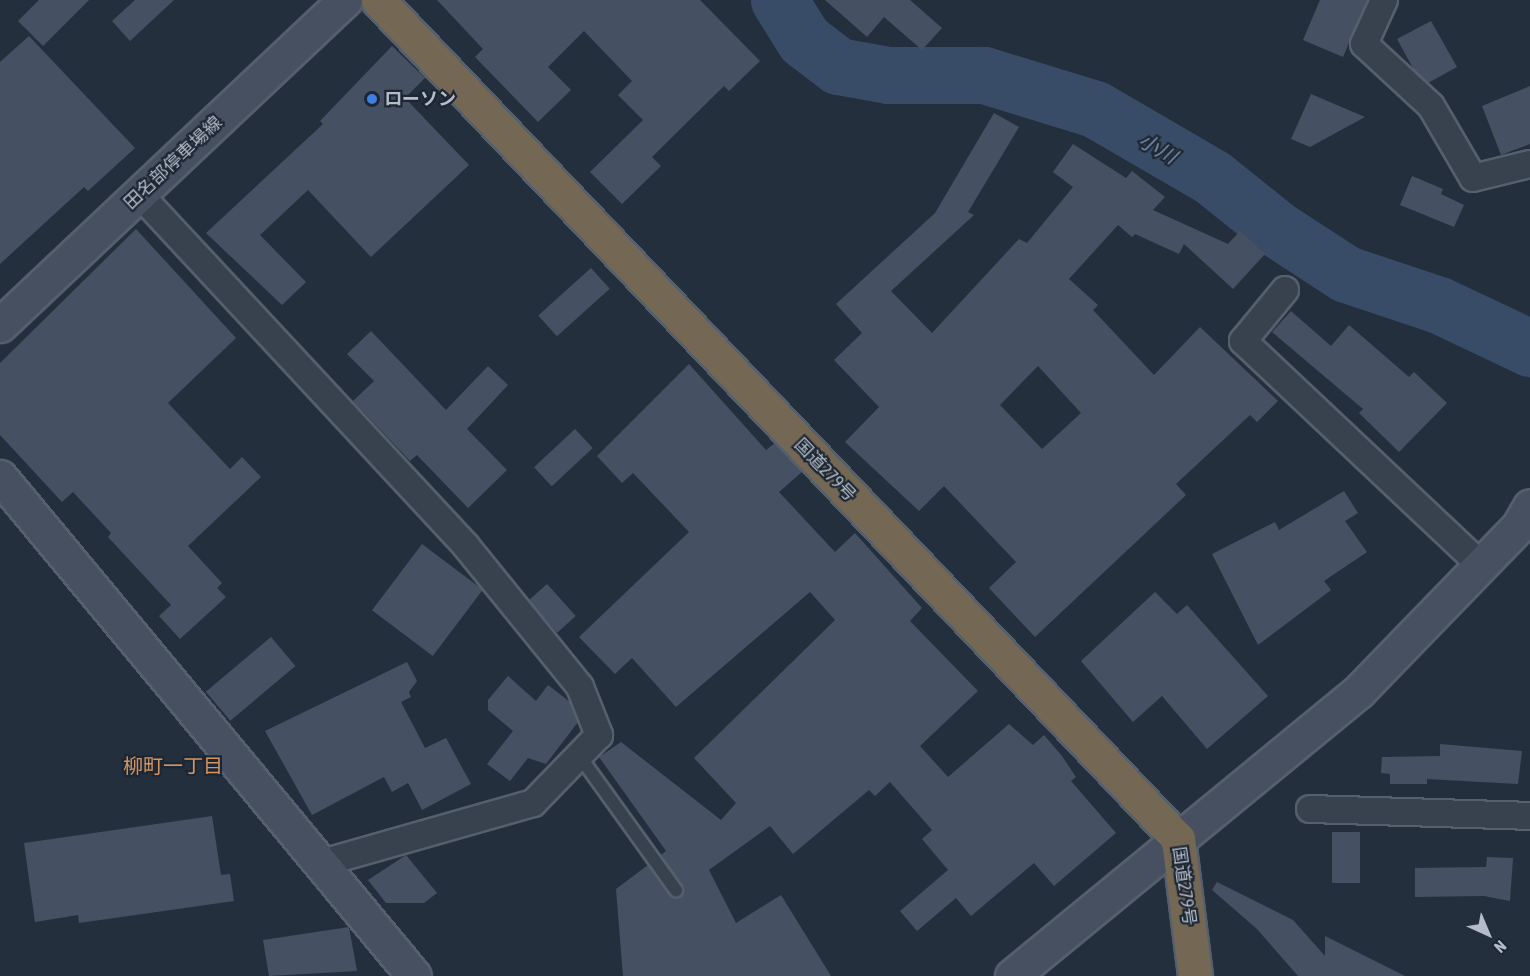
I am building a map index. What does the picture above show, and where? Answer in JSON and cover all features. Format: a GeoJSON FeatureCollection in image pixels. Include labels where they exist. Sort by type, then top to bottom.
{"type":"FeatureCollection","features":[{"type":"Feature","properties":{"kind":"highway","name":"国道279号"},"geometry":{"type":"LineString","coordinates":[[378,0],[1178,839],[1195,976]]}},
{"type":"Feature","properties":{"kind":"street","name":"田名部停車場線"},"geometry":{"type":"LineString","coordinates":[[0,326],[345,0]]}},
{"type":"Feature","properties":{"kind":"street"},"geometry":{"type":"LineString","coordinates":[[1384,0],[1364,44],[1431,106],[1473,178],[1530,164]]}},
{"type":"Feature","properties":{"kind":"street"},"geometry":{"type":"LineString","coordinates":[[140,195],[466,546],[580,687],[599,735],[581,758],[533,803],[322,863]]}},
{"type":"Feature","properties":{"kind":"street"},"geometry":{"type":"LineString","coordinates":[[1285,290],[1243,341],[1481,565]]}},
{"type":"Feature","properties":{"kind":"street"},"geometry":{"type":"LineString","coordinates":[[0,477],[414,976]]}},
{"type":"Feature","properties":{"kind":"street"},"geometry":{"type":"LineString","coordinates":[[1012,976],[1358,692],[1481,565],[1526,523]]}},
{"type":"Feature","properties":{"kind":"street"},"geometry":{"type":"LineString","coordinates":[[1310,809],[1530,816]]}},
{"type":"Feature","properties":{"kind":"lane"},"geometry":{"type":"LineString","coordinates":[[581,758],[676,890]]}},
{"type":"Feature","properties":{"kind":"building"},"geometry":{"type":"Polygon","coordinates":[[[39,0],[89,0],[43,46],[18,21],[39,0]]]}},
{"type":"Feature","properties":{"kind":"building"},"geometry":{"type":"Polygon","coordinates":[[[135,0],[174,0],[130,41],[112,21],[135,0]]]}},
{"type":"Feature","properties":{"kind":"building"},"geometry":{"type":"Polygon","coordinates":[[[437,0],[700,0],[760,61],[729,91],[724,86],[652,157],[661,166],[622,204],[590,172],[643,120],[618,95],[632,81],[584,31],[548,67],[571,90],[538,122],[475,57],[483,49],[437,0]]]}},
{"type":"Feature","properties":{"kind":"building"},"geometry":{"type":"Polygon","coordinates":[[[825,0],[910,0],[942,28],[922,50],[884,17],[867,37],[825,0]]]}},
{"type":"Feature","properties":{"kind":"building"},"geometry":{"type":"Polygon","coordinates":[[[1320,0],[1367,0],[1343,57],[1303,40],[1320,0]]]}},
{"type":"Feature","properties":{"kind":"building"},"geometry":{"type":"Polygon","coordinates":[[[1431,21],[1457,67],[1428,83],[1414,70],[1397,39],[1431,21]]]}},
{"type":"Feature","properties":{"kind":"building"},"geometry":{"type":"Polygon","coordinates":[[[29,36],[135,148],[88,191],[84,187],[0,264],[0,62],[29,36]]]}},
{"type":"Feature","properties":{"kind":"building"},"geometry":{"type":"Polygon","coordinates":[[[392,46],[425,78],[405,98],[469,165],[371,257],[308,190],[260,235],[306,282],[282,305],[206,233],[323,124],[320,121],[392,46]]]}},
{"type":"Feature","properties":{"kind":"building"},"geometry":{"type":"Polygon","coordinates":[[[1530,86],[1530,144],[1501,155],[1482,106],[1530,86]]]}},
{"type":"Feature","properties":{"kind":"building"},"geometry":{"type":"Polygon","coordinates":[[[1311,94],[1365,117],[1310,147],[1291,139],[1311,94]]]}},
{"type":"Feature","properties":{"kind":"building"},"geometry":{"type":"Polygon","coordinates":[[[994,113],[1019,127],[968,212],[974,215],[891,291],[932,333],[1019,239],[1027,243],[1073,187],[1053,172],[1073,144],[1126,178],[1132,171],[1165,197],[1153,210],[1228,244],[1240,231],[1265,254],[1233,289],[1184,244],[1179,254],[1135,234],[1132,237],[1118,225],[1069,279],[1098,305],[1093,310],[1154,375],[1200,327],[1278,401],[1257,422],[1250,415],[1176,484],[1186,495],[1035,637],[989,588],[1016,562],[944,486],[919,511],[845,442],[879,407],[834,360],[862,333],[836,304],[935,213],[994,113]],[[1038,366],[1000,405],[1042,449],[1081,413],[1038,366]]]}},
{"type":"Feature","properties":{"kind":"building"},"geometry":{"type":"Polygon","coordinates":[[[1412,176],[1443,189],[1441,194],[1464,205],[1454,227],[1400,205],[1412,176]]]}},
{"type":"Feature","properties":{"kind":"building"},"geometry":{"type":"Polygon","coordinates":[[[136,229],[236,338],[168,403],[230,469],[242,457],[261,477],[188,546],[222,583],[217,588],[226,597],[180,639],[159,616],[171,605],[108,537],[111,533],[73,492],[62,502],[0,435],[0,363],[136,229]]]}},
{"type":"Feature","properties":{"kind":"building"},"geometry":{"type":"Polygon","coordinates":[[[591,268],[610,289],[557,336],[538,316],[591,268]]]}},
{"type":"Feature","properties":{"kind":"building"},"geometry":{"type":"Polygon","coordinates":[[[1291,311],[1331,346],[1349,325],[1409,377],[1414,372],[1447,403],[1399,452],[1359,413],[1363,409],[1272,332],[1291,311]]]}},
{"type":"Feature","properties":{"kind":"building"},"geometry":{"type":"Polygon","coordinates":[[[371,331],[446,410],[488,366],[508,385],[467,429],[507,470],[468,508],[417,455],[410,461],[353,401],[374,381],[347,354],[371,331]]]}},
{"type":"Feature","properties":{"kind":"building"},"geometry":{"type":"Polygon","coordinates":[[[689,364],[766,450],[775,443],[802,472],[779,492],[835,552],[855,533],[922,608],[910,621],[978,691],[920,746],[948,777],[1009,724],[1033,745],[1044,735],[1076,777],[1071,781],[1116,833],[1054,886],[1034,863],[971,916],[956,898],[917,931],[900,911],[948,870],[922,839],[932,830],[890,782],[875,796],[869,790],[793,854],[770,826],[709,870],[736,923],[781,895],[831,976],[623,976],[616,889],[648,865],[672,897],[681,896],[684,889],[661,855],[666,851],[599,757],[621,742],[721,820],[736,803],[694,758],[835,620],[810,592],[676,707],[632,658],[615,674],[579,637],[689,532],[633,473],[622,483],[597,456],[689,364]]]}},
{"type":"Feature","properties":{"kind":"building"},"geometry":{"type":"Polygon","coordinates":[[[575,429],[593,448],[552,486],[534,467],[575,429]]]}},
{"type":"Feature","properties":{"kind":"building"},"geometry":{"type":"Polygon","coordinates":[[[1344,491],[1358,513],[1345,521],[1367,552],[1324,581],[1331,590],[1258,645],[1212,554],[1275,522],[1279,530],[1344,491]]]}},
{"type":"Feature","properties":{"kind":"building"},"geometry":{"type":"Polygon","coordinates":[[[422,544],[483,590],[433,656],[372,610],[422,544]]]}},
{"type":"Feature","properties":{"kind":"building"},"geometry":{"type":"Polygon","coordinates":[[[547,584],[576,616],[557,633],[528,601],[547,584]]]}},
{"type":"Feature","properties":{"kind":"building"},"geometry":{"type":"Polygon","coordinates":[[[1155,592],[1177,614],[1187,605],[1268,696],[1207,749],[1162,696],[1133,722],[1081,661],[1155,592]]]}},
{"type":"Feature","properties":{"kind":"building"},"geometry":{"type":"Polygon","coordinates":[[[271,637],[295,666],[230,721],[206,692],[271,637]]]}},
{"type":"Feature","properties":{"kind":"building"},"geometry":{"type":"Polygon","coordinates":[[[407,662],[417,681],[409,692],[411,697],[401,702],[425,748],[446,738],[471,784],[422,810],[408,783],[392,792],[384,777],[312,815],[265,731],[407,662]]]}},
{"type":"Feature","properties":{"kind":"building"},"geometry":{"type":"Polygon","coordinates":[[[508,676],[536,701],[548,685],[570,702],[578,722],[546,764],[528,758],[510,781],[487,764],[513,731],[488,710],[488,700],[508,676]]]}},
{"type":"Feature","properties":{"kind":"building"},"geometry":{"type":"Polygon","coordinates":[[[1440,744],[1522,751],[1518,784],[1427,779],[1427,784],[1390,784],[1390,774],[1381,773],[1382,757],[1440,756],[1440,744]]]}},
{"type":"Feature","properties":{"kind":"building"},"geometry":{"type":"Polygon","coordinates":[[[212,816],[221,875],[230,874],[234,901],[79,923],[78,915],[35,922],[24,843],[212,816]]]}},
{"type":"Feature","properties":{"kind":"building"},"geometry":{"type":"Polygon","coordinates":[[[1332,832],[1360,832],[1360,883],[1332,883],[1332,832]]]}},
{"type":"Feature","properties":{"kind":"building"},"geometry":{"type":"Polygon","coordinates":[[[406,855],[437,893],[424,903],[386,903],[368,880],[406,855]]]}},
{"type":"Feature","properties":{"kind":"building"},"geometry":{"type":"Polygon","coordinates":[[[1487,857],[1513,858],[1510,901],[1484,896],[1415,897],[1415,868],[1486,867],[1487,857]]]}},
{"type":"Feature","properties":{"kind":"building"},"geometry":{"type":"Polygon","coordinates":[[[1217,882],[1293,920],[1325,956],[1325,936],[1405,976],[1298,976],[1257,929],[1212,890],[1217,882]]]}},
{"type":"Feature","properties":{"kind":"building"},"geometry":{"type":"Polygon","coordinates":[[[349,927],[357,971],[269,976],[263,940],[349,927]]]}},
{"type":"Feature","properties":{"kind":"waterway","name":"小川"},"geometry":{"type":"LineString","coordinates":[[779,0],[804,40],[838,66],[888,75],[984,75],[1095,109],[1212,177],[1277,229],[1346,274],[1439,305],[1530,348]]}},
{"type":"Feature","properties":{"kind":"place","name":"ローソン"},"geometry":{"type":"Point","coordinates":[372,99]}},
{"type":"Feature","properties":{"kind":"district","name":"柳町一丁目"},"geometry":{"type":"Point","coordinates":[173,765]}}]}
